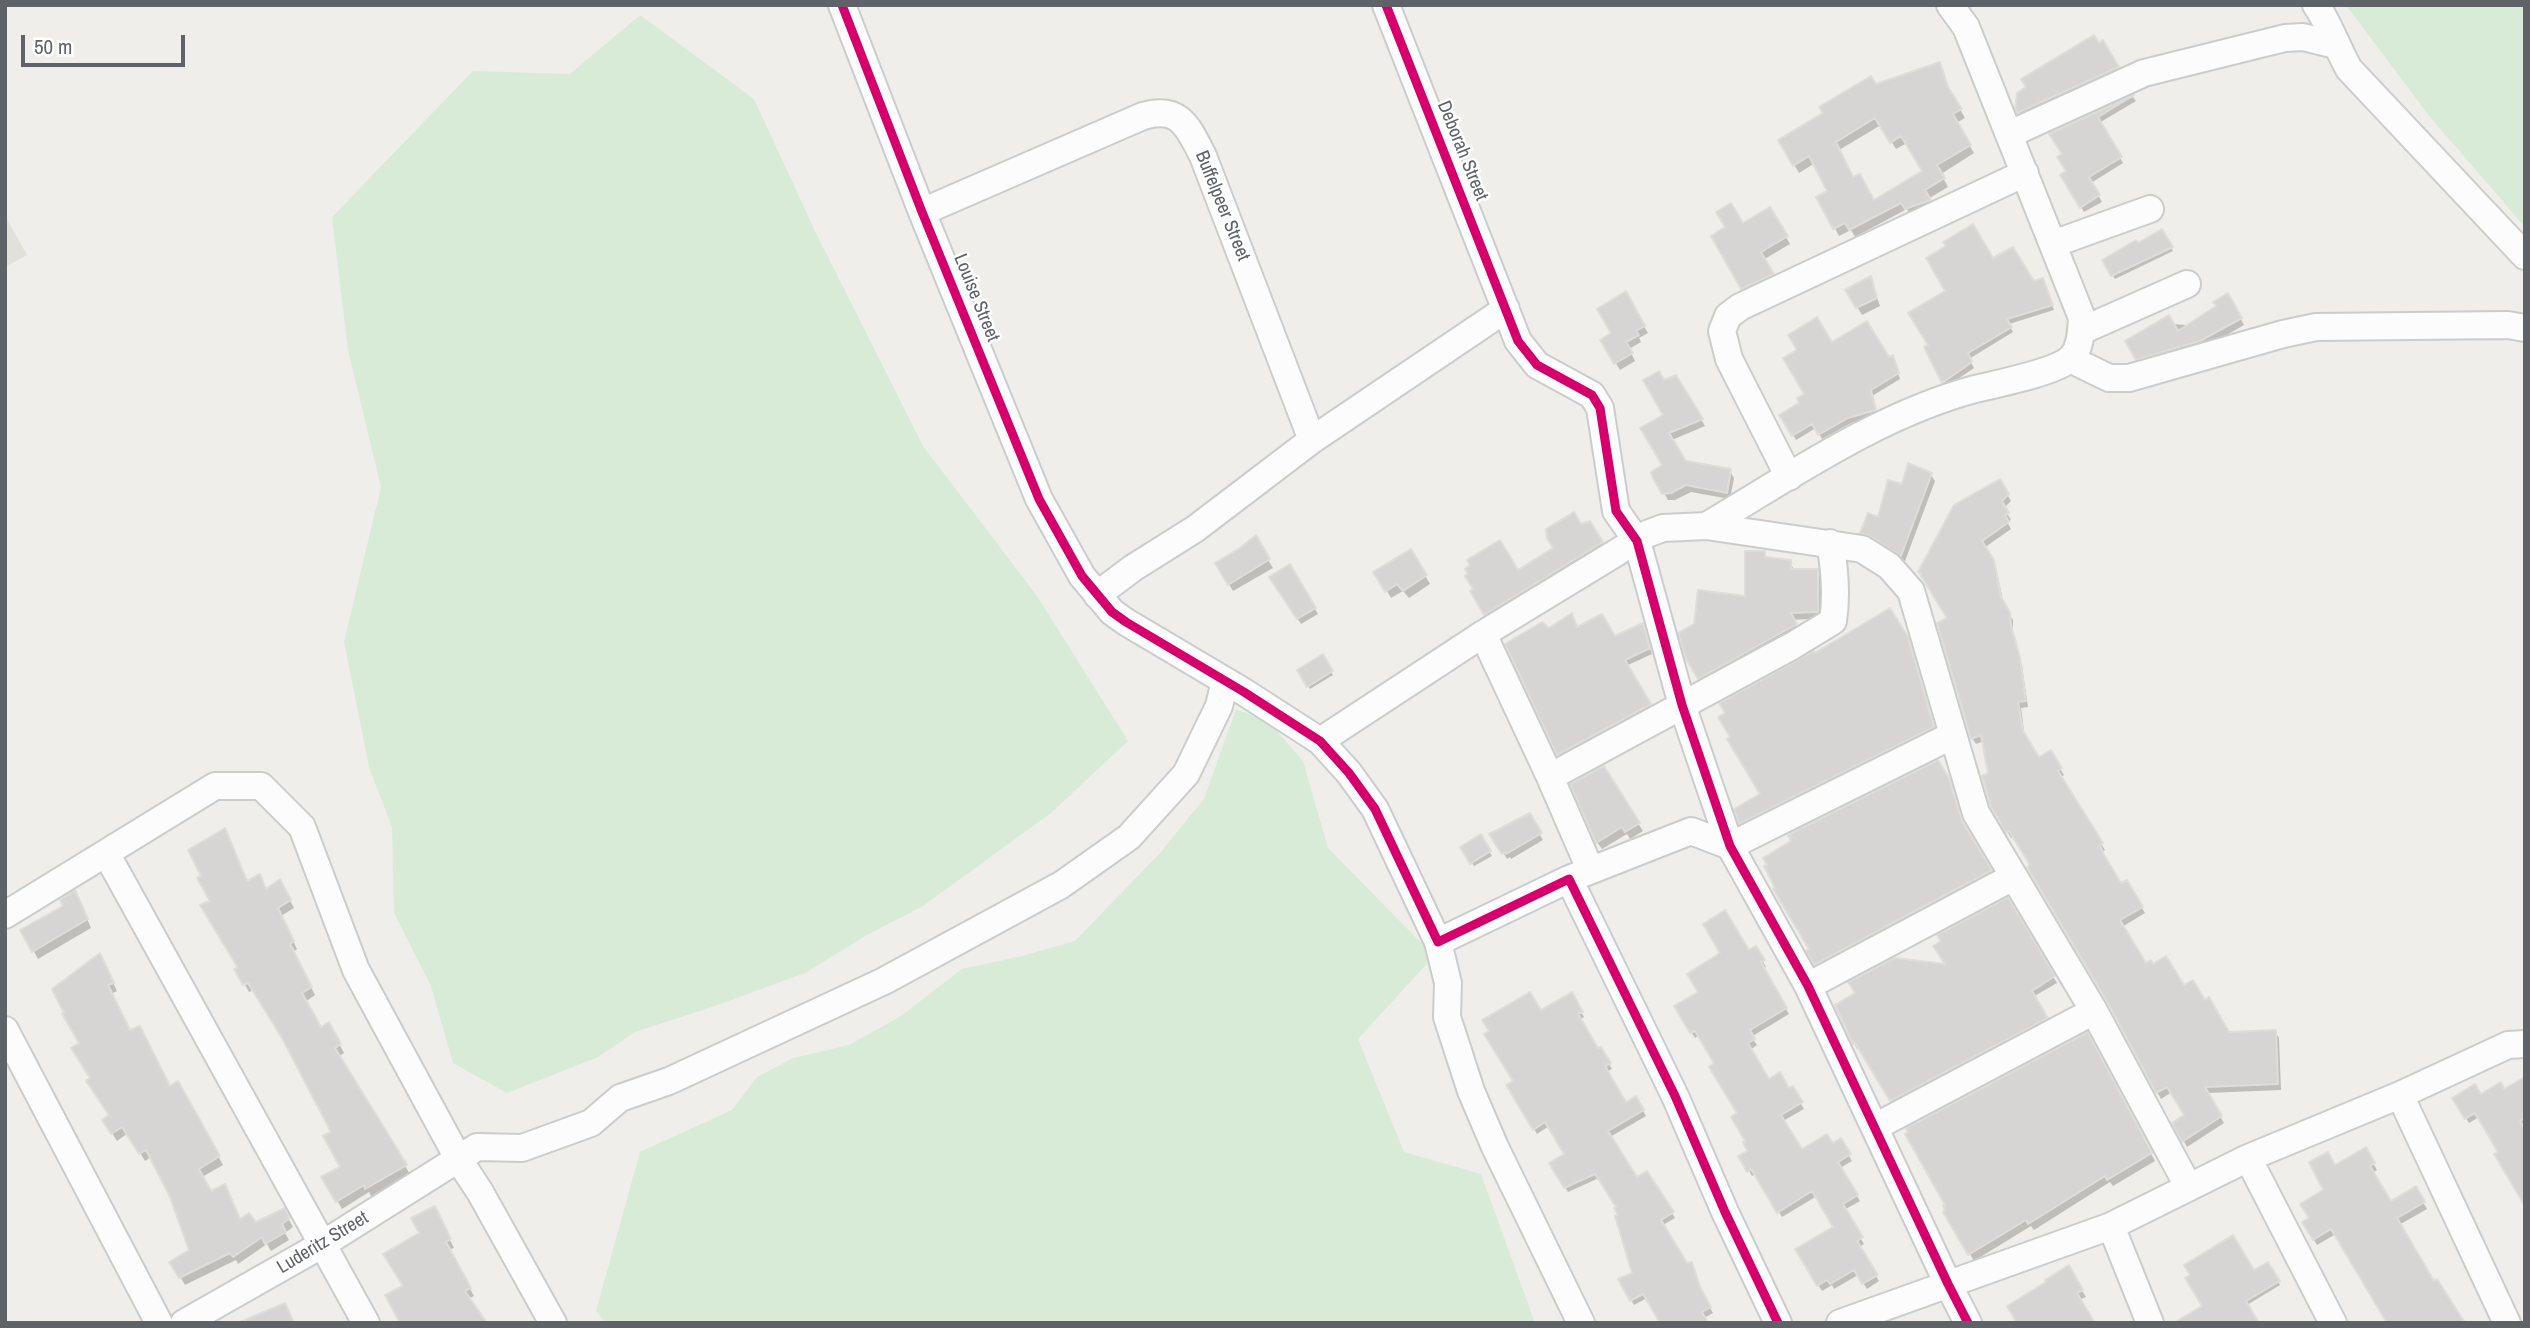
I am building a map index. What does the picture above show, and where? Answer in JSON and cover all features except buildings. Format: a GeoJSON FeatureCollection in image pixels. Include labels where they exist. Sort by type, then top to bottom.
{"type":"FeatureCollection","features":[{"type":"Feature","properties":{"kind":"street","name":"Louise Street"},"geometry":{"type":"LineString","coordinates":[[842,5],[922,212],[1039,499],[1082,576],[1112,612],[1126,622],[1320,741],[1349,773],[1375,809],[1438,942],[1448,983],[1447,1017],[1474,1100],[1494,1147],[1581,1323]]}},
{"type":"Feature","properties":{"kind":"street","name":"Deborah Street"},"geometry":{"type":"LineString","coordinates":[[1385,5],[1518,341],[1526,354],[1545,370],[1591,395],[1600,408],[1616,511],[1637,541],[1682,705],[1730,845],[1808,986],[1968,1323]]}},
{"type":"Feature","properties":{"kind":"street"},"geometry":{"type":"LineString","coordinates":[[1706,526],[1875,428],[1964,392],[2047,370],[2070,359],[2080,340],[2082,318],[1966,27],[1950,5]]}},
{"type":"Feature","properties":{"kind":"street"},"geometry":{"type":"LineString","coordinates":[[2316,5],[2327,21],[2335,45],[2349,69],[2525,256]]}},
{"type":"Feature","properties":{"kind":"street"},"geometry":{"type":"LineString","coordinates":[[2010,134],[2144,73],[2285,38],[2303,37],[2335,45]]}},
{"type":"Feature","properties":{"kind":"street","name":"Buffelpeer Street"},"geometry":{"type":"LineString","coordinates":[[922,212],[1143,116],[1165,112],[1174,115],[1191,133],[1203,156],[1312,440]]}},
{"type":"Feature","properties":{"kind":"street"},"geometry":{"type":"LineString","coordinates":[[1789,477],[1729,359],[1721,331],[1728,316],[1740,307],[2025,173]]}},
{"type":"Feature","properties":{"kind":"street"},"geometry":{"type":"LineString","coordinates":[[2053,244],[2150,209]]}},
{"type":"Feature","properties":{"kind":"street"},"geometry":{"type":"LineString","coordinates":[[2081,331],[2187,284]]}},
{"type":"Feature","properties":{"kind":"street"},"geometry":{"type":"LineString","coordinates":[[1097,596],[1133,568],[1195,528],[1312,440],[1506,309]]}},
{"type":"Feature","properties":{"kind":"street"},"geometry":{"type":"LineString","coordinates":[[2070,359],[2109,378],[2129,379],[2316,327],[2508,325],[2525,328]]}},
{"type":"Feature","properties":{"kind":"street"},"geometry":{"type":"LineString","coordinates":[[1320,741],[1483,634],[1637,541],[1664,528],[1706,526],[1862,548],[1889,566],[1911,591],[1976,813],[2094,1011],[2188,1186]]}},
{"type":"Feature","properties":{"kind":"street"},"geometry":{"type":"LineString","coordinates":[[1550,777],[1833,621],[1836,605],[1835,570],[1830,544]]}},
{"type":"Feature","properties":{"kind":"street"},"geometry":{"type":"LineString","coordinates":[[1483,634],[1550,777],[1579,874],[1725,1213],[1778,1323]]}},
{"type":"Feature","properties":{"kind":"street","name":"Luderitz Street"},"geometry":{"type":"LineString","coordinates":[[184,1323],[323,1244],[477,1147],[522,1148],[591,1123],[620,1098],[669,1080],[884,981],[1061,885],[1129,837],[1186,774],[1219,706],[1225,681]]}},
{"type":"Feature","properties":{"kind":"street"},"geometry":{"type":"LineString","coordinates":[[1438,942],[1579,874],[1691,831],[1730,845],[1953,734]]}},
{"type":"Feature","properties":{"kind":"street"},"geometry":{"type":"LineString","coordinates":[[5,915],[215,786],[261,786],[302,827],[356,970],[459,1160],[480,1192],[553,1323]]}},
{"type":"Feature","properties":{"kind":"street"},"geometry":{"type":"LineString","coordinates":[[106,853],[366,1323]]}},
{"type":"Feature","properties":{"kind":"street"},"geometry":{"type":"LineString","coordinates":[[1808,986],[2013,877]]}},
{"type":"Feature","properties":{"kind":"street"},"geometry":{"type":"LineString","coordinates":[[1875,1127],[2094,1011]]}},
{"type":"Feature","properties":{"kind":"street"},"geometry":{"type":"LineString","coordinates":[[5,1030],[159,1323]]}},
{"type":"Feature","properties":{"kind":"street"},"geometry":{"type":"LineString","coordinates":[[1840,1323],[2111,1226],[2249,1158],[2400,1095],[2508,1045],[2525,1044]]}},
{"type":"Feature","properties":{"kind":"street"},"geometry":{"type":"LineString","coordinates":[[2400,1095],[2507,1323]]}},
{"type":"Feature","properties":{"kind":"street"},"geometry":{"type":"LineString","coordinates":[[2249,1158],[2333,1323]]}},
{"type":"Feature","properties":{"kind":"street"},"geometry":{"type":"LineString","coordinates":[[2111,1226],[2150,1323]]}},
{"type":"Feature","properties":{"kind":"shaded area"},"geometry":{"type":"Polygon","coordinates":[[[5,216],[27,255],[5,267],[5,216]]]}},
{"type":"Feature","properties":{"kind":"green space"},"geometry":{"type":"Polygon","coordinates":[[[2346,5],[2525,5],[2525,227],[2430,117],[2346,5]]]}},
{"type":"Feature","properties":{"kind":"green space"},"geometry":{"type":"Polygon","coordinates":[[[640,15],[754,99],[815,231],[923,446],[1037,596],[1128,741],[1051,813],[923,906],[867,935],[805,973],[635,1032],[598,1057],[507,1093],[453,1063],[431,986],[394,913],[392,827],[369,767],[344,642],[381,487],[348,350],[332,217],[473,71],[570,74],[640,15]]]}},
{"type":"Feature","properties":{"kind":"green space"},"geometry":{"type":"Polygon","coordinates":[[[1236,709],[1269,722],[1303,761],[1328,848],[1434,956],[1358,1039],[1404,1152],[1481,1174],[1535,1323],[606,1323],[596,1311],[640,1152],[732,1110],[757,1077],[793,1058],[849,1045],[901,1016],[962,969],[1075,941],[1160,853],[1204,799],[1236,709]]]}},
{"type":"Feature","properties":{"kind":"cycle path"},"geometry":{"type":"LineString","coordinates":[[842,5],[922,212],[1039,499],[1082,576],[1112,612],[1126,622],[1320,741],[1349,773],[1375,809],[1438,942],[1569,879],[1675,1096],[1725,1212],[1778,1323]]}},
{"type":"Feature","properties":{"kind":"cycle path"},"geometry":{"type":"LineString","coordinates":[[1386,5],[1518,341],[1537,365],[1592,395],[1600,408],[1616,511],[1637,541],[1682,705],[1730,846],[1808,986],[1968,1323]]}}]}
